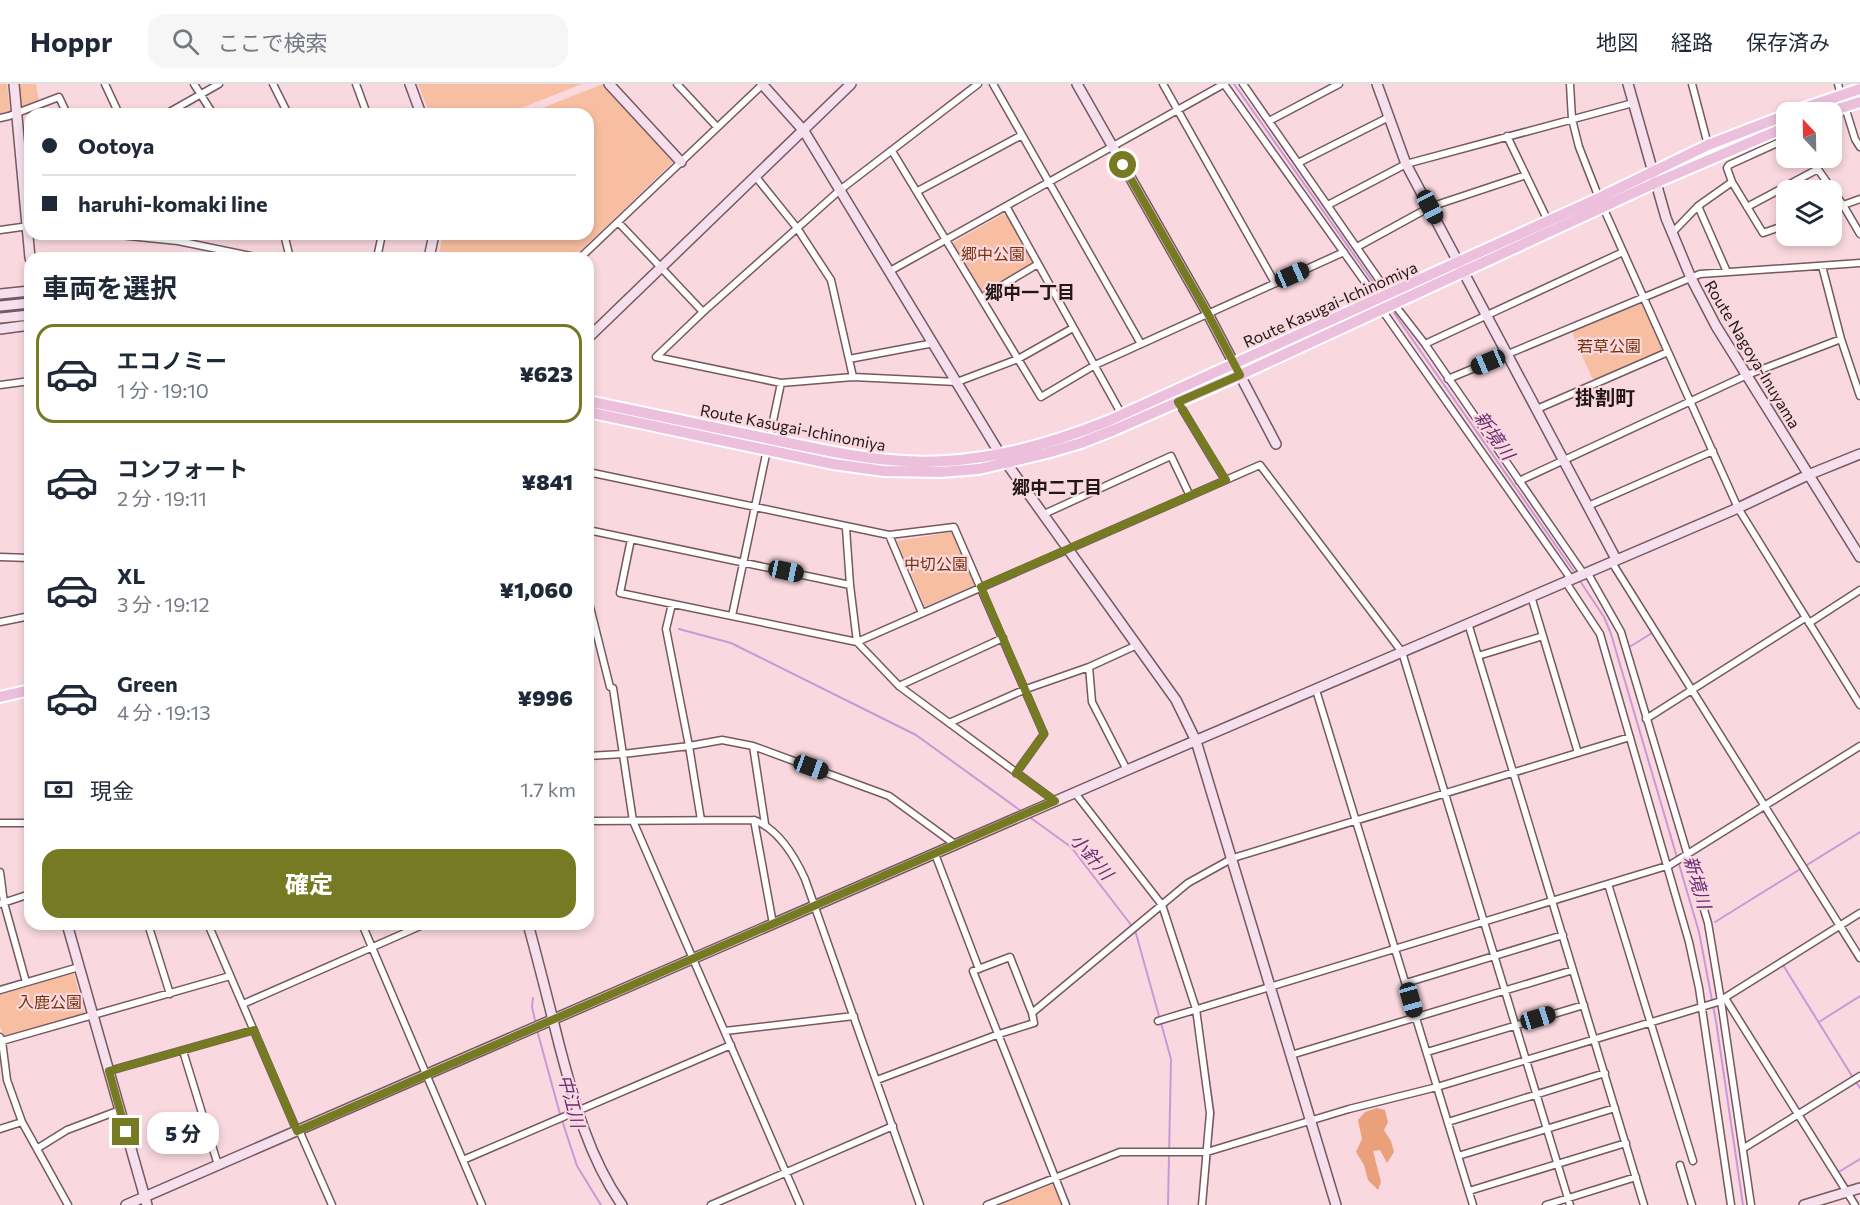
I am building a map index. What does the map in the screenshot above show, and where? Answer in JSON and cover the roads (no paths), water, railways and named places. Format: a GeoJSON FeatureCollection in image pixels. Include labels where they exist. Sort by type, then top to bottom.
{"type":"FeatureCollection","features":[{"type":"Feature","properties":{"kind":"main road"},"geometry":{"type":"LineString","coordinates":[[1814,102],[1840,90],[1860,89]]}},
{"type":"Feature","properties":{"kind":"main road"},"geometry":{"type":"LineString","coordinates":[[1842,107],[1860,102]]}},
{"type":"Feature","properties":{"kind":"main road","name":"Route Kasugai-Ichinomiya"},"geometry":{"type":"LineString","coordinates":[[594,403],[769,445],[833,464],[884,471],[941,472],[979,469],[1003,458],[1077,434],[1123,415],[1377,299],[1391,299],[1601,203],[1653,177],[1708,145],[1776,119]]}},
{"type":"Feature","properties":{"kind":"main road","name":"Route Kasugai-Ichinomiya"},"geometry":{"type":"LineString","coordinates":[[1653,177],[1776,131]]}},
{"type":"Feature","properties":{"kind":"main road","name":"Route Kasugai-Ichinomiya"},"geometry":{"type":"LineString","coordinates":[[1461,266],[1548,221],[1601,203]]}},
{"type":"Feature","properties":{"kind":"main road","name":"Route Kasugai-Ichinomiya"},"geometry":{"type":"LineString","coordinates":[[1003,458],[1081,444],[1382,310],[1391,299]]}},
{"type":"Feature","properties":{"kind":"main road","name":"Route Kasugai-Ichinomiya"},"geometry":{"type":"LineString","coordinates":[[594,413],[769,445]]}},
{"type":"Feature","properties":{"kind":"main road"},"geometry":{"type":"LineString","coordinates":[[0,697],[24,691]]}},
{"type":"Feature","properties":{"kind":"street"},"geometry":{"type":"LineString","coordinates":[[14,84],[24,163]]}},
{"type":"Feature","properties":{"kind":"street"},"geometry":{"type":"LineString","coordinates":[[105,84],[116,108]]}},
{"type":"Feature","properties":{"kind":"street"},"geometry":{"type":"LineString","coordinates":[[194,84],[209,108]]}},
{"type":"Feature","properties":{"kind":"street"},"geometry":{"type":"LineString","coordinates":[[177,108],[219,84]]}},
{"type":"Feature","properties":{"kind":"street"},"geometry":{"type":"LineString","coordinates":[[273,84],[285,108]]}},
{"type":"Feature","properties":{"kind":"street"},"geometry":{"type":"LineString","coordinates":[[356,84],[366,108]]}},
{"type":"Feature","properties":{"kind":"street"},"geometry":{"type":"LineString","coordinates":[[410,84],[419,108]]}},
{"type":"Feature","properties":{"kind":"street"},"geometry":{"type":"LineString","coordinates":[[610,84],[681,162]]}},
{"type":"Feature","properties":{"kind":"street"},"geometry":{"type":"LineString","coordinates":[[677,84],[717,127]]}},
{"type":"Feature","properties":{"kind":"street"},"geometry":{"type":"LineString","coordinates":[[586,252],[762,84],[804,131],[1003,458],[1176,700],[1196,741],[1336,1205]]}},
{"type":"Feature","properties":{"kind":"street"},"geometry":{"type":"LineString","coordinates":[[594,332],[851,84]]}},
{"type":"Feature","properties":{"kind":"street"},"geometry":{"type":"LineString","coordinates":[[978,84],[840,190],[703,312],[657,357],[780,383],[853,376],[957,382],[1018,359],[1073,328]]}},
{"type":"Feature","properties":{"kind":"street"},"geometry":{"type":"LineString","coordinates":[[993,84],[1141,344]]}},
{"type":"Feature","properties":{"kind":"street"},"geometry":{"type":"LineString","coordinates":[[1077,84],[1208,314],[1276,444]]}},
{"type":"Feature","properties":{"kind":"street"},"geometry":{"type":"LineString","coordinates":[[1163,84],[1275,283]]}},
{"type":"Feature","properties":{"kind":"street"},"geometry":{"type":"LineString","coordinates":[[890,271],[1224,84],[1377,299]]}},
{"type":"Feature","properties":{"kind":"street"},"geometry":{"type":"LineString","coordinates":[[1243,84],[1391,299],[1585,573],[1621,632],[1686,856],[1708,923],[1751,1205]]}},
{"type":"Feature","properties":{"kind":"street"},"geometry":{"type":"LineString","coordinates":[[1269,121],[1339,84]]}},
{"type":"Feature","properties":{"kind":"street"},"geometry":{"type":"LineString","coordinates":[[1377,84],[1406,164],[1564,459],[1614,560],[1764,807],[1860,958]]}},
{"type":"Feature","properties":{"kind":"street"},"geometry":{"type":"LineString","coordinates":[[1570,84],[1572,119],[1579,147],[1601,203],[1738,507],[1860,705]]}},
{"type":"Feature","properties":{"kind":"street","name":"Route Nagoya-Inuyama"},"geometry":{"type":"LineString","coordinates":[[1628,84],[1653,177],[1672,233],[1691,278],[1716,326],[1860,557]]}},
{"type":"Feature","properties":{"kind":"street"},"geometry":{"type":"LineString","coordinates":[[1692,84],[1708,145]]}},
{"type":"Feature","properties":{"kind":"street"},"geometry":{"type":"LineString","coordinates":[[31,108],[59,97],[64,108]]}},
{"type":"Feature","properties":{"kind":"street"},"geometry":{"type":"LineString","coordinates":[[1328,205],[1406,164],[1633,103]]}},
{"type":"Feature","properties":{"kind":"street"},"geometry":{"type":"LineString","coordinates":[[1845,106],[1855,139],[1860,147]]}},
{"type":"Feature","properties":{"kind":"street"},"geometry":{"type":"LineString","coordinates":[[0,118],[24,111]]}},
{"type":"Feature","properties":{"kind":"street"},"geometry":{"type":"LineString","coordinates":[[1298,164],[1389,117]]}},
{"type":"Feature","properties":{"kind":"street"},"geometry":{"type":"LineString","coordinates":[[918,191],[1022,135]]}},
{"type":"Feature","properties":{"kind":"street"},"geometry":{"type":"LineString","coordinates":[[1507,136],[1548,221]]}},
{"type":"Feature","properties":{"kind":"street"},"geometry":{"type":"LineString","coordinates":[[1776,144],[1729,165],[1727,171],[1763,233],[1776,228]]}},
{"type":"Feature","properties":{"kind":"street"},"geometry":{"type":"LineString","coordinates":[[892,151],[1041,397],[1095,365],[1344,252]]}},
{"type":"Feature","properties":{"kind":"street"},"geometry":{"type":"LineString","coordinates":[[1747,207],[1818,169],[1860,234]]}},
{"type":"Feature","properties":{"kind":"street"},"geometry":{"type":"LineString","coordinates":[[1357,247],[1430,207],[1526,175]]}},
{"type":"Feature","properties":{"kind":"street"},"geometry":{"type":"LineString","coordinates":[[756,177],[797,228],[831,280],[853,376]]}},
{"type":"Feature","properties":{"kind":"street"},"geometry":{"type":"LineString","coordinates":[[1672,233],[1698,206],[1732,182]]}},
{"type":"Feature","properties":{"kind":"street"},"geometry":{"type":"LineString","coordinates":[[1843,205],[1860,199]]}},
{"type":"Feature","properties":{"kind":"street"},"geometry":{"type":"LineString","coordinates":[[1006,206],[1123,415]]}},
{"type":"Feature","properties":{"kind":"street"},"geometry":{"type":"LineString","coordinates":[[1698,206],[1727,272]]}},
{"type":"Feature","properties":{"kind":"street"},"geometry":{"type":"LineString","coordinates":[[618,222],[703,312]]}},
{"type":"Feature","properties":{"kind":"street"},"geometry":{"type":"LineString","coordinates":[[0,230],[24,227]]}},
{"type":"Feature","properties":{"kind":"street"},"geometry":{"type":"LineString","coordinates":[[189,240],[237,252]]}},
{"type":"Feature","properties":{"kind":"street"},"geometry":{"type":"LineString","coordinates":[[1425,344],[1623,252]]}},
{"type":"Feature","properties":{"kind":"street"},"geometry":{"type":"LineString","coordinates":[[1448,379],[1700,274],[1860,263]]}},
{"type":"Feature","properties":{"kind":"street"},"geometry":{"type":"LineString","coordinates":[[981,298],[1038,264]]}},
{"type":"Feature","properties":{"kind":"street"},"geometry":{"type":"LineString","coordinates":[[1822,266],[1841,339],[1860,396]]}},
{"type":"Feature","properties":{"kind":"street"},"geometry":{"type":"LineString","coordinates":[[0,294],[24,292]]}},
{"type":"Feature","properties":{"kind":"street"},"geometry":{"type":"LineString","coordinates":[[0,306],[24,304]]}},
{"type":"Feature","properties":{"kind":"street"},"geometry":{"type":"LineString","coordinates":[[1382,310],[1568,580],[1600,634],[1669,865],[1689,942],[1703,1007],[1731,1205]]}},
{"type":"Feature","properties":{"kind":"street"},"geometry":{"type":"LineString","coordinates":[[0,318],[24,316]]}},
{"type":"Feature","properties":{"kind":"street"},"geometry":{"type":"LineString","coordinates":[[0,329],[24,326]]}},
{"type":"Feature","properties":{"kind":"street"},"geometry":{"type":"LineString","coordinates":[[1519,480],[1747,375],[1841,339]]}},
{"type":"Feature","properties":{"kind":"street"},"geometry":{"type":"LineString","coordinates":[[849,359],[933,343]]}},
{"type":"Feature","properties":{"kind":"street"},"geometry":{"type":"LineString","coordinates":[[1537,409],[1668,352]]}},
{"type":"Feature","properties":{"kind":"street"},"geometry":{"type":"LineString","coordinates":[[0,385],[24,382]]}},
{"type":"Feature","properties":{"kind":"street"},"geometry":{"type":"LineString","coordinates":[[732,616],[780,383]]}},
{"type":"Feature","properties":{"kind":"street"},"geometry":{"type":"LineString","coordinates":[[1178,402],[1226,480]]}},
{"type":"Feature","properties":{"kind":"street"},"geometry":{"type":"LineString","coordinates":[[1588,506],[1713,450]]}},
{"type":"Feature","properties":{"kind":"street"},"geometry":{"type":"LineString","coordinates":[[126,1205],[146,1201],[218,1165],[1860,454]]}},
{"type":"Feature","properties":{"kind":"street"},"geometry":{"type":"LineString","coordinates":[[1044,514],[1171,456],[1190,496]]}},
{"type":"Feature","properties":{"kind":"street"},"geometry":{"type":"LineString","coordinates":[[857,642],[1260,465],[1402,652],[1569,1202]]}},
{"type":"Feature","properties":{"kind":"street"},"geometry":{"type":"LineString","coordinates":[[594,473],[846,528],[889,535],[954,527],[1044,734],[1016,773]]}},
{"type":"Feature","properties":{"kind":"street"},"geometry":{"type":"LineString","coordinates":[[846,528],[857,642]]}},
{"type":"Feature","properties":{"kind":"street"},"geometry":{"type":"LineString","coordinates":[[594,531],[850,585]]}},
{"type":"Feature","properties":{"kind":"street"},"geometry":{"type":"LineString","coordinates":[[889,535],[922,614]]}},
{"type":"Feature","properties":{"kind":"street"},"geometry":{"type":"LineString","coordinates":[[631,539],[620,593],[857,642],[899,686],[1055,801]]}},
{"type":"Feature","properties":{"kind":"street"},"geometry":{"type":"LineString","coordinates":[[0,557],[24,558]]}},
{"type":"Feature","properties":{"kind":"street"},"geometry":{"type":"LineString","coordinates":[[1646,719],[1692,689],[1860,590]]}},
{"type":"Feature","properties":{"kind":"street"},"geometry":{"type":"LineString","coordinates":[[1531,596],[1578,753]]}},
{"type":"Feature","properties":{"kind":"street"},"geometry":{"type":"LineString","coordinates":[[672,604],[666,629],[701,820]]}},
{"type":"Feature","properties":{"kind":"street"},"geometry":{"type":"LineString","coordinates":[[0,622],[24,617]]}},
{"type":"Feature","properties":{"kind":"street"},"geometry":{"type":"LineString","coordinates":[[594,623],[610,687],[613,688],[633,820],[801,1205]]}},
{"type":"Feature","properties":{"kind":"street"},"geometry":{"type":"LineString","coordinates":[[1468,623],[1644,1205]]}},
{"type":"Feature","properties":{"kind":"street"},"geometry":{"type":"LineString","coordinates":[[1478,656],[1543,636]]}},
{"type":"Feature","properties":{"kind":"street"},"geometry":{"type":"LineString","coordinates":[[899,686],[1004,638]]}},
{"type":"Feature","properties":{"kind":"street"},"geometry":{"type":"LineString","coordinates":[[949,723],[1026,689],[1089,667],[1137,645]]}},
{"type":"Feature","properties":{"kind":"street"},"geometry":{"type":"LineString","coordinates":[[1089,667],[1092,702],[1127,770]]}},
{"type":"Feature","properties":{"kind":"street"},"geometry":{"type":"LineString","coordinates":[[1316,690],[1473,1205]]}},
{"type":"Feature","properties":{"kind":"street"},"geometry":{"type":"LineString","coordinates":[[1032,1012],[1188,883],[1233,858],[1630,737]]}},
{"type":"Feature","properties":{"kind":"street"},"geometry":{"type":"LineString","coordinates":[[594,756],[689,746],[722,740],[753,746],[888,796],[956,845]]}},
{"type":"Feature","properties":{"kind":"street"},"geometry":{"type":"LineString","coordinates":[[753,746],[765,824]]}},
{"type":"Feature","properties":{"kind":"street"},"geometry":{"type":"LineString","coordinates":[[1158,1021],[1669,865],[1860,746]]}},
{"type":"Feature","properties":{"kind":"street"},"geometry":{"type":"LineString","coordinates":[[1075,793],[1162,905],[1196,1009],[1210,1113],[1202,1205]]}},
{"type":"Feature","properties":{"kind":"street"},"geometry":{"type":"LineString","coordinates":[[754,820],[773,924]]}},
{"type":"Feature","properties":{"kind":"street"},"geometry":{"type":"LineString","coordinates":[[594,821],[754,820],[765,824],[788,848],[798,863],[815,906],[920,1205]]}},
{"type":"Feature","properties":{"kind":"street"},"geometry":{"type":"LineString","coordinates":[[0,823],[24,823]]}},
{"type":"Feature","properties":{"kind":"street"},"geometry":{"type":"LineString","coordinates":[[934,854],[979,969]]}},
{"type":"Feature","properties":{"kind":"street"},"geometry":{"type":"LineString","coordinates":[[0,872],[2,903],[26,982]]}},
{"type":"Feature","properties":{"kind":"street"},"geometry":{"type":"LineString","coordinates":[[1608,884],[1693,1161]]}},
{"type":"Feature","properties":{"kind":"street"},"geometry":{"type":"LineString","coordinates":[[2,903],[24,896]]}},
{"type":"Feature","properties":{"kind":"street"},"geometry":{"type":"LineString","coordinates":[[987,1205],[1120,1152],[1207,1152],[1703,1007],[1721,1000],[1860,914]]}},
{"type":"Feature","properties":{"kind":"street"},"geometry":{"type":"LineString","coordinates":[[69,930],[146,1201]]}},
{"type":"Feature","properties":{"kind":"street"},"geometry":{"type":"LineString","coordinates":[[150,930],[170,994]]}},
{"type":"Feature","properties":{"kind":"street"},"geometry":{"type":"LineString","coordinates":[[211,930],[332,1205]]}},
{"type":"Feature","properties":{"kind":"street"},"geometry":{"type":"LineString","coordinates":[[365,930],[483,1205]]}},
{"type":"Feature","properties":{"kind":"street"},"geometry":{"type":"LineString","coordinates":[[243,1004],[411,930]]}},
{"type":"Feature","properties":{"kind":"street"},"geometry":{"type":"LineString","coordinates":[[530,930],[574,1112],[594,1157],[622,1205]]}},
{"type":"Feature","properties":{"kind":"street"},"geometry":{"type":"LineString","coordinates":[[1406,983],[1563,935]]}},
{"type":"Feature","properties":{"kind":"street"},"geometry":{"type":"LineString","coordinates":[[877,1080],[999,1034],[1034,1023],[1032,1012],[1010,957],[974,971],[999,1034],[1055,1178],[1066,1205]]}},
{"type":"Feature","properties":{"kind":"street"},"geometry":{"type":"LineString","coordinates":[[0,990],[79,967]]}},
{"type":"Feature","properties":{"kind":"street"},"geometry":{"type":"LineString","coordinates":[[1291,1055],[1573,970]]}},
{"type":"Feature","properties":{"kind":"street"},"geometry":{"type":"LineString","coordinates":[[68,1205],[22,1122],[7,1080],[1,1039],[231,976]]}},
{"type":"Feature","properties":{"kind":"street"},"geometry":{"type":"LineString","coordinates":[[1721,1000],[1798,1114],[1855,1205]]}},
{"type":"Feature","properties":{"kind":"street"},"geometry":{"type":"LineString","coordinates":[[1427,1052],[1584,1005]]}},
{"type":"Feature","properties":{"kind":"street"},"geometry":{"type":"LineString","coordinates":[[724,1031],[854,1016]]}},
{"type":"Feature","properties":{"kind":"street"},"geometry":{"type":"LineString","coordinates":[[109,1071],[254,1030]]}},
{"type":"Feature","properties":{"kind":"street"},"geometry":{"type":"LineString","coordinates":[[463,1160],[730,1045]]}},
{"type":"Feature","properties":{"kind":"street"},"geometry":{"type":"LineString","coordinates":[[183,1051],[218,1165]]}},
{"type":"Feature","properties":{"kind":"street"},"geometry":{"type":"LineString","coordinates":[[1448,1122],[1605,1073]]}},
{"type":"Feature","properties":{"kind":"street"},"geometry":{"type":"LineString","coordinates":[[1743,1148],[1860,1076]]}},
{"type":"Feature","properties":{"kind":"street"},"geometry":{"type":"LineString","coordinates":[[1458,1156],[1615,1108]]}},
{"type":"Feature","properties":{"kind":"street"},"geometry":{"type":"LineString","coordinates":[[38,1149],[67,1130],[120,1110]]}},
{"type":"Feature","properties":{"kind":"street"},"geometry":{"type":"LineString","coordinates":[[0,1129],[22,1122]]}},
{"type":"Feature","properties":{"kind":"street"},"geometry":{"type":"LineString","coordinates":[[711,1205],[893,1126]]}},
{"type":"Feature","properties":{"kind":"street"},"geometry":{"type":"LineString","coordinates":[[1469,1191],[1626,1143]]}},
{"type":"Feature","properties":{"kind":"street"},"geometry":{"type":"LineString","coordinates":[[1680,1165],[1692,1205]]}},
{"type":"Feature","properties":{"kind":"street"},"geometry":{"type":"LineString","coordinates":[[1546,1205],[1569,1202],[1636,1178]]}},
{"type":"Feature","properties":{"kind":"street"},"geometry":{"type":"LineString","coordinates":[[1804,1205],[1860,1188]]}},
{"type":"Feature","properties":{"kind":"waterway","name":"新境川"},"geometry":{"type":"LineString","coordinates":[[1234,84],[1378,289]]}},
{"type":"Feature","properties":{"kind":"waterway","name":"新境川"},"geometry":{"type":"LineString","coordinates":[[1394,313],[1575,573]]}},
{"type":"Feature","properties":{"kind":"waterway","name":"新境川"},"geometry":{"type":"LineString","coordinates":[[1580,581],[1604,617],[1611,634],[1699,932],[1716,1021],[1743,1205]]}},
{"type":"Feature","properties":{"kind":"waterway","name":"小針川"},"geometry":{"type":"LineString","coordinates":[[679,629],[731,643],[916,735],[1021,811]]}},
{"type":"Feature","properties":{"kind":"waterway"},"geometry":{"type":"LineString","coordinates":[[1631,646],[1652,633]]}},
{"type":"Feature","properties":{"kind":"waterway"},"geometry":{"type":"LineString","coordinates":[[1082,797],[1163,901]]}},
{"type":"Feature","properties":{"kind":"waterway","name":"小針川"},"geometry":{"type":"LineString","coordinates":[[1028,816],[1071,847],[1135,930],[1171,1059],[1168,1205]]}},
{"type":"Feature","properties":{"kind":"waterway"},"geometry":{"type":"LineString","coordinates":[[1715,922],[1860,832]]}},
{"type":"Feature","properties":{"kind":"waterway"},"geometry":{"type":"LineString","coordinates":[[1166,906],[1184,963]]}},
{"type":"Feature","properties":{"kind":"waterway"},"geometry":{"type":"LineString","coordinates":[[1783,965],[1852,1076]]}},
{"type":"Feature","properties":{"kind":"waterway"},"geometry":{"type":"LineString","coordinates":[[1819,1022],[1860,996]]}},
{"type":"Feature","properties":{"kind":"waterway","name":"中江川"},"geometry":{"type":"LineString","coordinates":[[533,998],[532,1007],[536,1025]]}},
{"type":"Feature","properties":{"kind":"waterway"},"geometry":{"type":"LineString","coordinates":[[1200,1017],[1214,1113],[1210,1149]]}},
{"type":"Feature","properties":{"kind":"waterway","name":"中江川"},"geometry":{"type":"LineString","coordinates":[[537,1030],[577,1166],[601,1205]]}},
{"type":"Feature","properties":{"kind":"waterway"},"geometry":{"type":"LineString","coordinates":[[1856,1082],[1860,1088]]}},
{"type":"Feature","properties":{"kind":"waterway"},"geometry":{"type":"LineString","coordinates":[[1206,1197],[1210,1155]]}},
{"type":"Feature","properties":{"kind":"waterway"},"geometry":{"type":"LineString","coordinates":[[1837,1173],[1860,1159]]}},
{"type":"Feature","properties":{"kind":"district","name":"郷中一丁目"},"geometry":{"type":"Point","coordinates":[1030,292]}},
{"type":"Feature","properties":{"kind":"district","name":"掛割町"},"geometry":{"type":"Point","coordinates":[1605,397]}},
{"type":"Feature","properties":{"kind":"district","name":"郷中二丁目"},"geometry":{"type":"Point","coordinates":[1057,487]}},
{"type":"Feature","properties":{"kind":"park label","name":"郷中公園"},"geometry":{"type":"Point","coordinates":[993,253]}},
{"type":"Feature","properties":{"kind":"park label","name":"若草公園"},"geometry":{"type":"Point","coordinates":[1609,345]}},
{"type":"Feature","properties":{"kind":"park label","name":"中切公園"},"geometry":{"type":"Point","coordinates":[936,563]}},
{"type":"Feature","properties":{"kind":"park label","name":"入鹿公園"},"geometry":{"type":"Point","coordinates":[50,1001]}}]}
